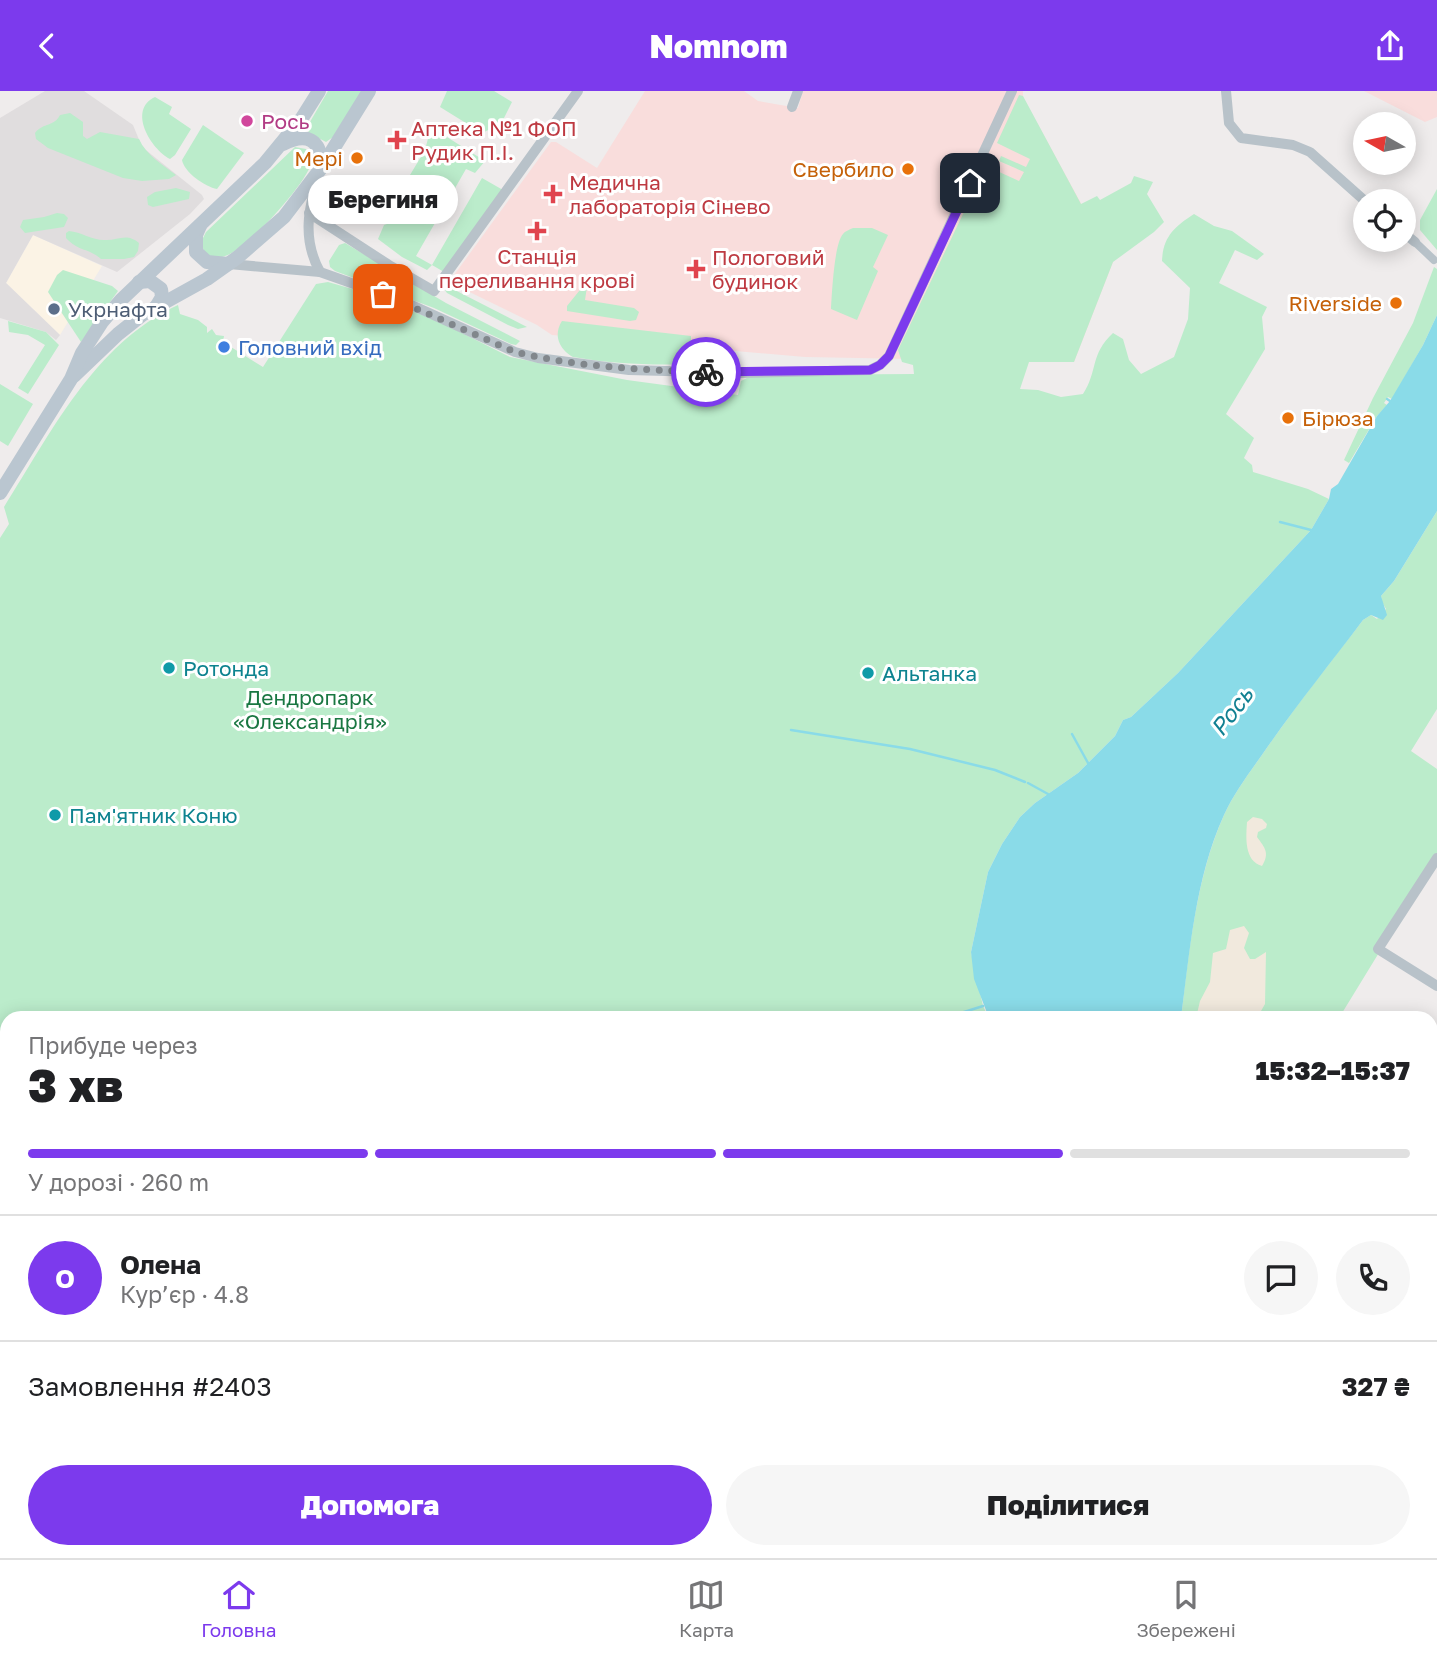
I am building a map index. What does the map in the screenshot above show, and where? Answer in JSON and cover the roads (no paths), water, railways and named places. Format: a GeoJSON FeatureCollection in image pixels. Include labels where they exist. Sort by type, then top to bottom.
{"type":"FeatureCollection","features":[{"type":"Feature","properties":{"kind":"main road"},"geometry":{"type":"LineString","coordinates":[[0,493],[71,379],[82,353],[102,322],[139,282],[282,144],[319,91]]}},
{"type":"Feature","properties":{"kind":"main road"},"geometry":{"type":"LineString","coordinates":[[71,379],[118,334],[156,307],[229,264],[284,217],[322,167],[369,91]]}},
{"type":"Feature","properties":{"kind":"main road"},"geometry":{"type":"LineString","coordinates":[[282,144],[305,137],[314,142],[322,154],[322,167]]}},
{"type":"Feature","properties":{"kind":"main road"},"geometry":{"type":"LineString","coordinates":[[201,225],[195,235],[196,252],[207,262],[229,264]]}},
{"type":"Feature","properties":{"kind":"main road"},"geometry":{"type":"LineString","coordinates":[[139,282],[150,281],[161,289],[162,297],[156,307]]}},
{"type":"Feature","properties":{"kind":"street"},"geometry":{"type":"LineString","coordinates":[[309,213],[380,260],[434,291],[579,91]]}},
{"type":"Feature","properties":{"kind":"street"},"geometry":{"type":"LineString","coordinates":[[792,107],[798,91]]}},
{"type":"Feature","properties":{"kind":"street"},"geometry":{"type":"LineString","coordinates":[[229,264],[320,272],[405,302],[515,352],[538,358],[629,370],[738,373],[870,370],[889,356],[1012,91]]}},
{"type":"Feature","properties":{"kind":"street"},"geometry":{"type":"LineString","coordinates":[[1226,91],[1229,123],[1241,138],[1293,145],[1310,152],[1353,190]]}},
{"type":"Feature","properties":{"kind":"street"},"geometry":{"type":"LineString","coordinates":[[320,272],[312,256],[307,234],[311,201],[322,167]]}},
{"type":"Feature","properties":{"kind":"street"},"geometry":{"type":"LineString","coordinates":[[1416,243],[1434,260]]}},
{"type":"Feature","properties":{"kind":"street"},"geometry":{"type":"LineString","coordinates":[[1437,858],[1378,949],[1437,986]]}},
{"type":"Feature","properties":{"kind":"water"},"geometry":{"type":"Polygon","coordinates":[[[1437,315],[1437,511],[1394,581],[1381,596],[1387,615],[1383,620],[1371,615],[1363,620],[1276,735],[1228,807],[1214,839],[1200,890],[1182,1011],[986,1011],[974,979],[971,952],[988,872],[1002,844],[1020,817],[1078,773],[1115,736],[1123,720],[1131,717],[1178,673],[1311,530],[1329,499],[1331,489],[1338,484],[1377,416],[1390,401],[1423,345],[1437,315]]]}},
{"type":"Feature","properties":{"kind":"waterway"},"geometry":{"type":"LineString","coordinates":[[1280,522],[1311,530]]}},
{"type":"Feature","properties":{"kind":"waterway"},"geometry":{"type":"LineString","coordinates":[[791,730],[910,749],[995,770],[1025,782]]}},
{"type":"Feature","properties":{"kind":"waterway"},"geometry":{"type":"LineString","coordinates":[[1072,734],[1088,763]]}},
{"type":"Feature","properties":{"kind":"waterway"},"geometry":{"type":"LineString","coordinates":[[1028,783],[1048,794]]}},
{"type":"Feature","properties":{"kind":"waterway"},"geometry":{"type":"LineString","coordinates":[[967,1011],[983,1006]]}},
{"type":"Feature","properties":{"kind":"place","name":"Рось"},"geometry":{"type":"Point","coordinates":[247,121]}},
{"type":"Feature","properties":{"kind":"place","name":"Аптека №1 ФОП Рудик П.І."},"geometry":{"type":"Point","coordinates":[397,140]}},
{"type":"Feature","properties":{"kind":"place","name":"Мері"},"geometry":{"type":"Point","coordinates":[357,158]}},
{"type":"Feature","properties":{"kind":"place","name":"Свербило"},"geometry":{"type":"Point","coordinates":[908,169]}},
{"type":"Feature","properties":{"kind":"place","name":"Медична лабораторія Сінево"},"geometry":{"type":"Point","coordinates":[553,194]}},
{"type":"Feature","properties":{"kind":"place","name":"Станція переливання крові"},"geometry":{"type":"Point","coordinates":[537,231]}},
{"type":"Feature","properties":{"kind":"place","name":"Пологовий будинок"},"geometry":{"type":"Point","coordinates":[696,269]}},
{"type":"Feature","properties":{"kind":"place","name":"Берегиня"},"geometry":{"type":"Point","coordinates":[383,294]}},
{"type":"Feature","properties":{"kind":"place","name":"Riverside"},"geometry":{"type":"Point","coordinates":[1396,303]}},
{"type":"Feature","properties":{"kind":"place","name":"Укрнафта"},"geometry":{"type":"Point","coordinates":[54,309]}},
{"type":"Feature","properties":{"kind":"place","name":"Головний вхід"},"geometry":{"type":"Point","coordinates":[224,347]}},
{"type":"Feature","properties":{"kind":"place","name":"Бірюза"},"geometry":{"type":"Point","coordinates":[1288,418]}},
{"type":"Feature","properties":{"kind":"place","name":"Ротонда"},"geometry":{"type":"Point","coordinates":[169,668]}},
{"type":"Feature","properties":{"kind":"place","name":"Альтанка"},"geometry":{"type":"Point","coordinates":[868,673]}},
{"type":"Feature","properties":{"kind":"place","name":"Пам'ятник Коню"},"geometry":{"type":"Point","coordinates":[55,815]}},
{"type":"Feature","properties":{"kind":"park label","name":"Дендропарк «Олександрія»"},"geometry":{"type":"Point","coordinates":[310,709]}}]}
